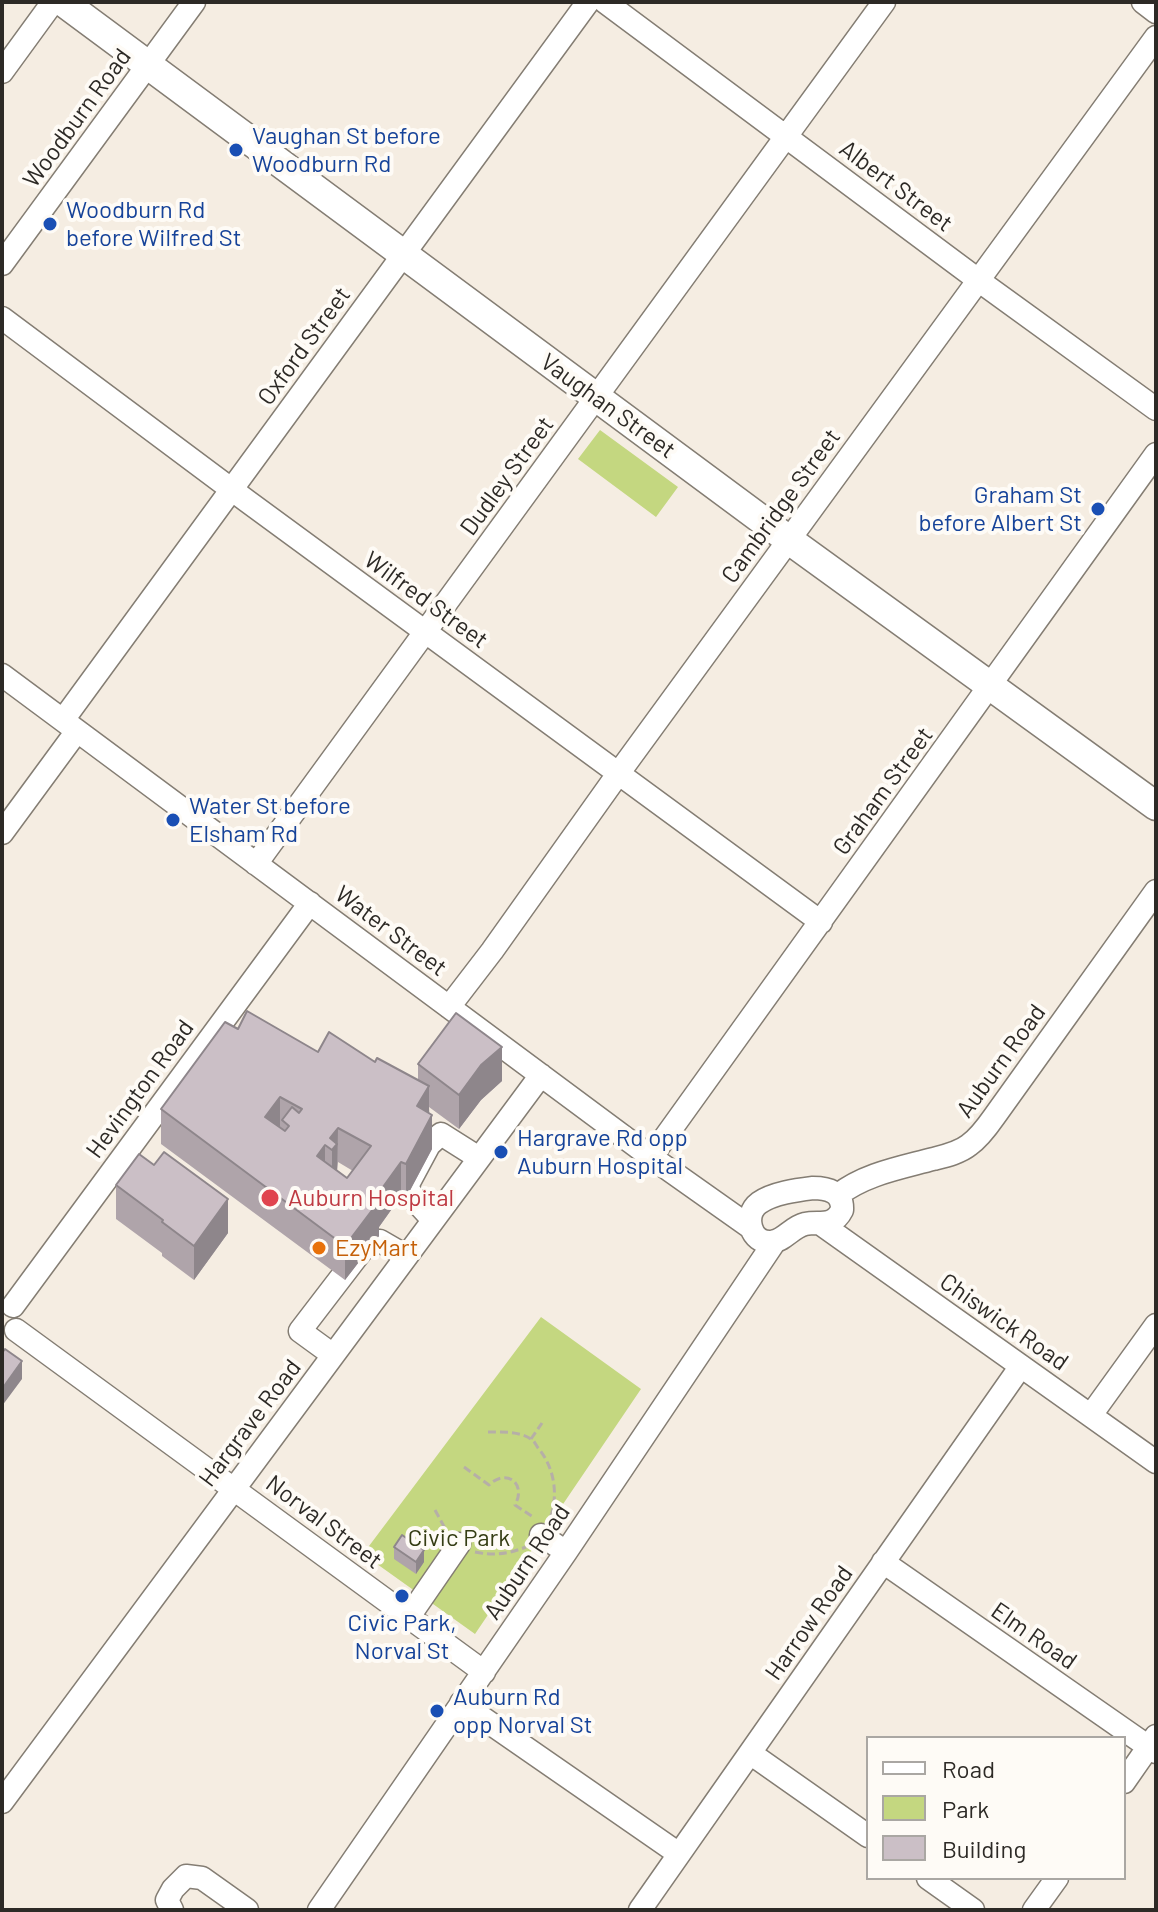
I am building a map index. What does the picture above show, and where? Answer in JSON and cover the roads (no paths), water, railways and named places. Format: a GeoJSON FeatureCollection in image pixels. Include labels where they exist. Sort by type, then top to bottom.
{"type":"FeatureCollection","features":[{"type":"Feature","properties":{"kind":"main road","name":"Vaughan Street"},"geometry":{"type":"LineString","coordinates":[[63,2],[789,540],[1156,806]]}},
{"type":"Feature","properties":{"kind":"street"},"geometry":{"type":"LineString","coordinates":[[2,72],[53,2]]}},
{"type":"Feature","properties":{"kind":"street","name":"Woodburn Road"},"geometry":{"type":"LineString","coordinates":[[2,264],[194,2]]}},
{"type":"Feature","properties":{"kind":"street","name":"Oxford Street"},"geometry":{"type":"LineString","coordinates":[[2,833],[70,726],[231,489],[588,2]]}},
{"type":"Feature","properties":{"kind":"street","name":"Albert Street"},"geometry":{"type":"LineString","coordinates":[[605,2],[1156,409]]}},
{"type":"Feature","properties":{"kind":"street","name":"Dudley Street"},"geometry":{"type":"LineString","coordinates":[[256,864],[884,2]]}},
{"type":"Feature","properties":{"kind":"street"},"geometry":{"type":"LineString","coordinates":[[1143,2],[1156,12]]}},
{"type":"Feature","properties":{"kind":"street","name":"Cambridge Street"},"geometry":{"type":"LineString","coordinates":[[449,1007],[1156,37]]}},
{"type":"Feature","properties":{"kind":"street","name":"Wilfred Street"},"geometry":{"type":"LineString","coordinates":[[2,318],[821,922]]}},
{"type":"Feature","properties":{"kind":"street","name":"Graham Street"},"geometry":{"type":"LineString","coordinates":[[651,1157],[1156,454]]}},
{"type":"Feature","properties":{"kind":"street","name":"Water Street"},"geometry":{"type":"LineString","coordinates":[[2,675],[651,1157],[750,1227],[753,1233],[763,1240],[775,1241]]}},
{"type":"Feature","properties":{"kind":"street","name":"Auburn Road"},"geometry":{"type":"LineString","coordinates":[[838,1195],[862,1180],[946,1155],[966,1148],[974,1141],[1156,891]]}},
{"type":"Feature","properties":{"kind":"street","name":"Hevington Road"},"geometry":{"type":"LineString","coordinates":[[7,1304],[310,903]]}},
{"type":"Feature","properties":{"kind":"street","name":"Hargrave Road"},"geometry":{"type":"LineString","coordinates":[[2,1802],[541,1075]]}},
{"type":"Feature","properties":{"kind":"street"},"geometry":{"type":"LineString","coordinates":[[433,1220],[413,1198],[407,1186],[429,1145],[441,1134],[479,1158]]}},
{"type":"Feature","properties":{"kind":"street"},"geometry":{"type":"LineString","coordinates":[[750,1227],[749,1221],[755,1207],[768,1199],[813,1188],[826,1189],[838,1195],[842,1205],[839,1216],[829,1223],[797,1226],[775,1241]]}},
{"type":"Feature","properties":{"kind":"street","name":"Chiswick Road"},"geometry":{"type":"LineString","coordinates":[[821,1224],[1156,1462]]}},
{"type":"Feature","properties":{"kind":"street"},"geometry":{"type":"LineString","coordinates":[[333,1355],[300,1331],[369,1241],[380,1241],[406,1256]]}},
{"type":"Feature","properties":{"kind":"street","name":"Auburn Road"},"geometry":{"type":"LineString","coordinates":[[319,1910],[566,1552],[775,1241]]}},
{"type":"Feature","properties":{"kind":"street"},"geometry":{"type":"LineString","coordinates":[[7,1304],[19,1314],[18,1325],[9,1334]]}},
{"type":"Feature","properties":{"kind":"street"},"geometry":{"type":"LineString","coordinates":[[1091,1415],[1156,1325]]}},
{"type":"Feature","properties":{"kind":"street","name":"Norval Street"},"geometry":{"type":"LineString","coordinates":[[9,1334],[234,1488],[484,1672]]}},
{"type":"Feature","properties":{"kind":"street","name":"Harrow Road"},"geometry":{"type":"LineString","coordinates":[[640,1910],[1021,1366]]}},
{"type":"Feature","properties":{"kind":"street"},"geometry":{"type":"LineString","coordinates":[[543,1531],[566,1552]]}},
{"type":"Feature","properties":{"kind":"street"},"geometry":{"type":"LineString","coordinates":[[408,1618],[459,1544]]}},
{"type":"Feature","properties":{"kind":"street","name":"Elm Road"},"geometry":{"type":"LineString","coordinates":[[883,1562],[1154,1745]]}},
{"type":"Feature","properties":{"kind":"street"},"geometry":{"type":"LineString","coordinates":[[461,1703],[679,1854]]}},
{"type":"Feature","properties":{"kind":"street"},"geometry":{"type":"LineString","coordinates":[[1126,1780],[1154,1745]]}},
{"type":"Feature","properties":{"kind":"street"},"geometry":{"type":"LineString","coordinates":[[750,1753],[866,1835]]}},
{"type":"Feature","properties":{"kind":"street"},"geometry":{"type":"LineString","coordinates":[[172,1910],[167,1900],[173,1889],[186,1876],[195,1876],[247,1910]]}},
{"type":"Feature","properties":{"kind":"street"},"geometry":{"type":"LineString","coordinates":[[931,1880],[973,1910]]}},
{"type":"Feature","properties":{"kind":"street"},"geometry":{"type":"LineString","coordinates":[[1034,1910],[1056,1880]]}},
{"type":"Feature","properties":{"kind":"place","name":"Vaughan St before Woodburn Rd"},"geometry":{"type":"Point","coordinates":[236,150]}},
{"type":"Feature","properties":{"kind":"place","name":"Woodburn Rd before Wilfred St"},"geometry":{"type":"Point","coordinates":[50,224]}},
{"type":"Feature","properties":{"kind":"place","name":"Graham St before Albert St"},"geometry":{"type":"Point","coordinates":[1098,509]}},
{"type":"Feature","properties":{"kind":"place","name":"Water St before Elsham Rd"},"geometry":{"type":"Point","coordinates":[173,820]}},
{"type":"Feature","properties":{"kind":"place","name":"Hargrave Rd opp Auburn Hospital"},"geometry":{"type":"Point","coordinates":[501,1152]}},
{"type":"Feature","properties":{"kind":"place","name":"Auburn Hospital"},"geometry":{"type":"Point","coordinates":[270,1198]}},
{"type":"Feature","properties":{"kind":"place","name":"EzyMart"},"geometry":{"type":"Point","coordinates":[319,1248]}},
{"type":"Feature","properties":{"kind":"place","name":"Civic Park, Norval St"},"geometry":{"type":"Point","coordinates":[402,1596]}},
{"type":"Feature","properties":{"kind":"place","name":"Auburn Rd opp Norval St"},"geometry":{"type":"Point","coordinates":[437,1711]}},
{"type":"Feature","properties":{"kind":"park label","name":"Civic Park"},"geometry":{"type":"Point","coordinates":[459,1538]}}]}
